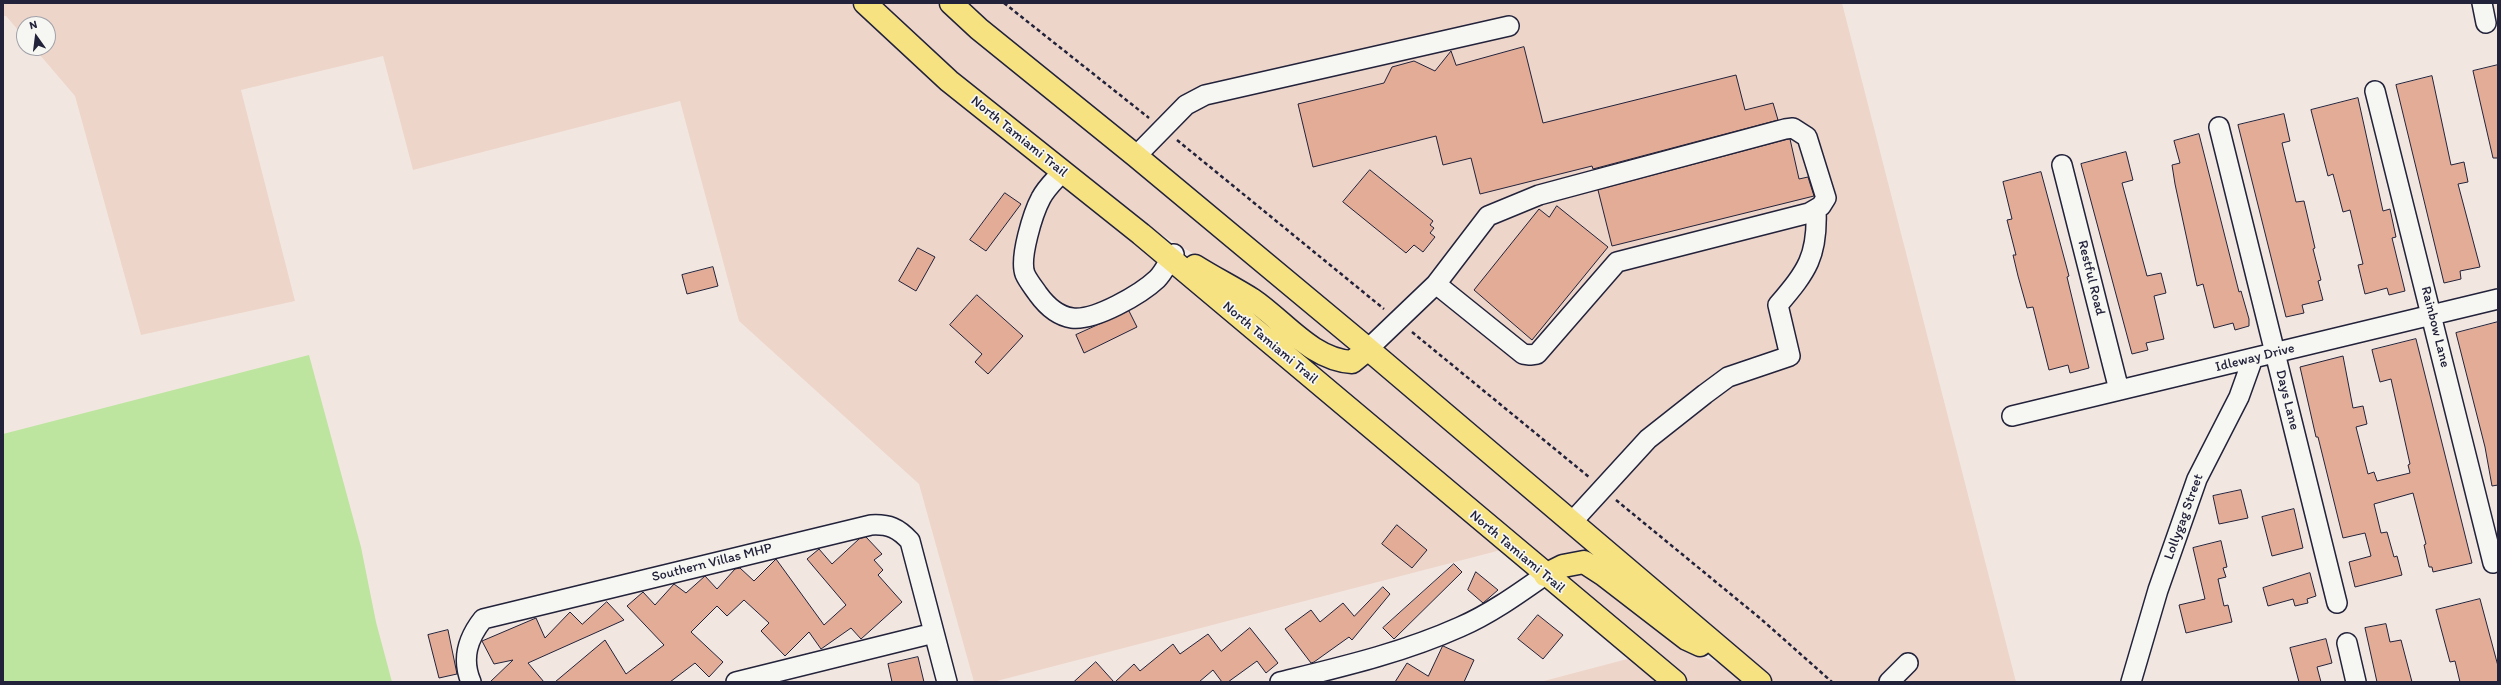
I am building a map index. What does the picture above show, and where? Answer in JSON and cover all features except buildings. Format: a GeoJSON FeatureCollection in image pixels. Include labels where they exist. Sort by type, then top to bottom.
{"type":"FeatureCollection","features":[{"type":"Feature","properties":{"kind":"main road","name":"North Tamiami Trail"},"geometry":{"type":"LineString","coordinates":[[865,3],[949,81],[1062,172],[1172,257],[1545,575],[1675,682]]}},
{"type":"Feature","properties":{"kind":"main road"},"geometry":{"type":"LineString","coordinates":[[951,3],[979,29],[1136,156],[1368,349],[1760,682]]}},
{"type":"Feature","properties":{"kind":"main road"},"geometry":{"type":"LineString","coordinates":[[1172,257],[1254,301],[1315,350],[1344,361],[1352,362],[1368,349]]}},
{"type":"Feature","properties":{"kind":"main road"},"geometry":{"type":"LineString","coordinates":[[1545,575],[1563,566],[1584,562],[1604,575],[1687,639],[1730,657]]}},
{"type":"Feature","properties":{"kind":"street"},"geometry":{"type":"LineString","coordinates":[[2482,3],[2486,23]]}},
{"type":"Feature","properties":{"kind":"street"},"geometry":{"type":"LineString","coordinates":[[1136,156],[1186,105],[1205,96],[1509,26]]}},
{"type":"Feature","properties":{"kind":"street","name":"Rainbow Lane"},"geometry":{"type":"LineString","coordinates":[[2375,91],[2494,563]]}},
{"type":"Feature","properties":{"kind":"street","name":"Days Lane"},"geometry":{"type":"LineString","coordinates":[[2219,127],[2337,603]]}},
{"type":"Feature","properties":{"kind":"street"},"geometry":{"type":"LineString","coordinates":[[1368,349],[1436,284],[1488,216],[1504,208],[1539,195],[1785,129],[1794,128],[1807,137],[1826,198],[1816,210],[1784,220],[1617,262],[1545,346],[1537,354],[1530,356],[1523,354],[1436,284]]}},
{"type":"Feature","properties":{"kind":"street","name":"Restful Road"},"geometry":{"type":"LineString","coordinates":[[2062,165],[2119,390]]}},
{"type":"Feature","properties":{"kind":"street"},"geometry":{"type":"LineString","coordinates":[[1062,172],[1041,198],[1022,260],[1025,274],[1044,302],[1059,313],[1073,318],[1086,317],[1112,307],[1143,291],[1158,278],[1172,257]]}},
{"type":"Feature","properties":{"kind":"street"},"geometry":{"type":"LineString","coordinates":[[1572,522],[1648,440],[1728,377],[1790,356],[1778,305],[1804,274],[1817,234],[1816,210]]}},
{"type":"Feature","properties":{"kind":"street","name":"Idleway Drive"},"geometry":{"type":"LineString","coordinates":[[2012,416],[2498,299]]}},
{"type":"Feature","properties":{"kind":"street","name":"Lollygag Street"},"geometry":{"type":"LineString","coordinates":[[2131,682],[2158,590],[2196,479],[2239,397],[2253,358]]}},
{"type":"Feature","properties":{"kind":"street","name":"Southern Villas MHP"},"geometry":{"type":"LineString","coordinates":[[471,682],[466,652],[471,634],[483,619],[871,525],[887,524],[900,530],[910,541],[947,682]]}},
{"type":"Feature","properties":{"kind":"street"},"geometry":{"type":"LineString","coordinates":[[1280,682],[1377,658],[1461,627],[1509,600],[1545,575]]}},
{"type":"Feature","properties":{"kind":"street"},"geometry":{"type":"LineString","coordinates":[[736,682],[934,633]]}},
{"type":"Feature","properties":{"kind":"street"},"geometry":{"type":"LineString","coordinates":[[2346,643],[2356,682]]}},
{"type":"Feature","properties":{"kind":"street"},"geometry":{"type":"LineString","coordinates":[[1888,682],[1908,663]]}},
{"type":"Feature","properties":{"kind":"path"},"geometry":{"type":"LineString","coordinates":[[1004,3],[1163,129],[1603,488],[1761,618],[1832,682]]}},
{"type":"Feature","properties":{"kind":"shaded area"},"geometry":{"type":"Polygon","coordinates":[[[3,3],[851,3],[943,89],[1136,243],[1501,550],[993,682],[974,682],[919,484],[739,321],[680,101],[413,170],[383,56],[241,90],[295,301],[141,335],[75,96],[41,56],[56,56],[56,16],[16,16],[16,28],[6,16],[3,16],[3,3]]]}},
{"type":"Feature","properties":{"kind":"shaded area"},"geometry":{"type":"Polygon","coordinates":[[[879,3],[937,3],[974,37],[1130,164],[1352,349],[1346,351],[1319,341],[1258,292],[1145,225],[955,74],[879,3]]]}},
{"type":"Feature","properties":{"kind":"shaded area"},"geometry":{"type":"Polygon","coordinates":[[[965,3],[1842,3],[2016,682],[1774,682],[1741,654],[1742,651],[1735,648],[1367,336],[965,3]]]}},
{"type":"Feature","properties":{"kind":"shaded area"},"geometry":{"type":"Polygon","coordinates":[[[1235,301],[1368,362],[1607,565],[1583,552],[1567,554],[1546,564],[1235,301]]]}},
{"type":"Feature","properties":{"kind":"shaded area"},"geometry":{"type":"Polygon","coordinates":[[[1583,573],[1681,648],[1726,666],[1745,682],[1691,682],[1563,577],[1583,573]]]}},
{"type":"Feature","properties":{"kind":"shaded area"},"geometry":{"type":"Polygon","coordinates":[[[1631,658],[1660,682],[1540,682],[1631,658]]]}},
{"type":"Feature","properties":{"kind":"green space"},"geometry":{"type":"Polygon","coordinates":[[[309,355],[361,547],[376,622],[392,682],[3,682],[3,434],[309,355]]]}}]}
